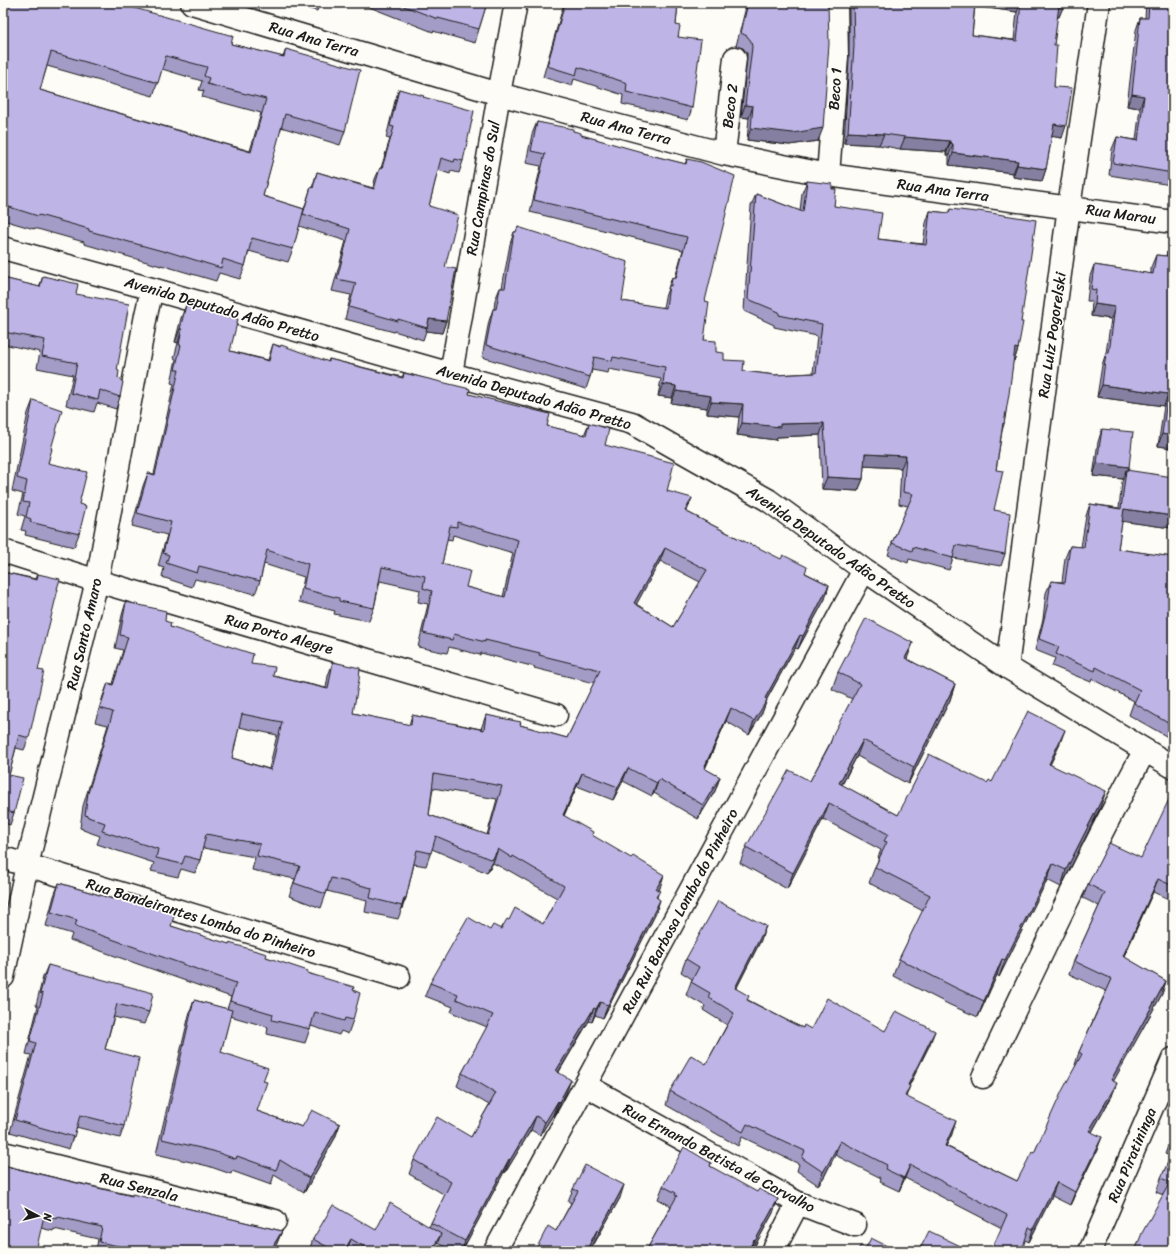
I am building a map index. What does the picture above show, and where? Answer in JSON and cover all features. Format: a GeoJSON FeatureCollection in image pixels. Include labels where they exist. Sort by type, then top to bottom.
{"type":"FeatureCollection","features":[{"type":"Feature","properties":{"kind":"street","name":"Rua Ana Terra"},"geometry":{"type":"LineString","coordinates":[[192,3],[499,94],[724,154],[828,175],[1069,207]]}},
{"type":"Feature","properties":{"kind":"street","name":"Rua Campinas do Sul"},"geometry":{"type":"LineString","coordinates":[[450,374],[516,3]]}},
{"type":"Feature","properties":{"kind":"street","name":"Beco 1"},"geometry":{"type":"LineString","coordinates":[[828,175],[837,57],[836,3]]}},
{"type":"Feature","properties":{"kind":"street","name":"Rua Luiz Pogorelski"},"geometry":{"type":"LineString","coordinates":[[1007,667],[1069,207],[1099,3]]}},
{"type":"Feature","properties":{"kind":"street","name":"Beco 2"},"geometry":{"type":"LineString","coordinates":[[724,154],[736,58]]}},
{"type":"Feature","properties":{"kind":"street","name":"Rua Marau"},"geometry":{"type":"LineString","coordinates":[[1069,207],[1173,222]]}},
{"type":"Feature","properties":{"kind":"street","name":"Avenida Deputado Adão Pretto"},"geometry":{"type":"LineString","coordinates":[[3,248],[450,374],[632,423],[768,500],[864,570],[1007,667],[1173,767]]}},
{"type":"Feature","properties":{"kind":"street","name":"Rua Santo Amaro"},"geometry":{"type":"LineString","coordinates":[[3,977],[27,866],[97,581],[144,323],[152,289]]}},
{"type":"Feature","properties":{"kind":"street","name":"Rua Porto Alegre"},"geometry":{"type":"LineString","coordinates":[[3,551],[97,581],[556,715]]}},
{"type":"Feature","properties":{"kind":"street","name":"Rua Rui Barbosa Lomba do Pinheiro"},"geometry":{"type":"LineString","coordinates":[[495,1251],[864,570]]}},
{"type":"Feature","properties":{"kind":"street"},"geometry":{"type":"LineString","coordinates":[[983,1077],[1044,947],[1145,750]]}},
{"type":"Feature","properties":{"kind":"street","name":"Rua Bandeirantes Lomba do Pinheiro"},"geometry":{"type":"LineString","coordinates":[[3,858],[399,977]]}},
{"type":"Feature","properties":{"kind":"street","name":"Rua Piratininga"},"geometry":{"type":"LineString","coordinates":[[1090,1251],[1173,1059]]}},
{"type":"Feature","properties":{"kind":"street","name":"Rua Ernando Batista de Carvalho"},"geometry":{"type":"LineString","coordinates":[[585,1086],[798,1203],[855,1225]]}},
{"type":"Feature","properties":{"kind":"street","name":"Rua Senzala"},"geometry":{"type":"LineString","coordinates":[[3,1153],[275,1221]]}},
{"type":"Feature","properties":{"kind":"street"},"geometry":{"type":"LineString","coordinates":[[773,1251],[798,1203]]}},
{"type":"Feature","properties":{"kind":"building"},"geometry":{"type":"Polygon","coordinates":[[[3,3],[117,3],[233,36],[231,44],[284,57],[286,49],[360,70],[345,131],[285,114],[263,196],[304,209],[293,249],[252,238],[245,266],[223,259],[221,268],[3,205],[3,3]],[[51,52],[40,90],[251,152],[266,99],[207,84],[209,78],[204,76],[207,67],[166,56],[158,83],[51,52]]]}},
{"type":"Feature","properties":{"kind":"building"},"geometry":{"type":"Polygon","coordinates":[[[396,3],[487,3],[479,29],[438,19],[396,3]]]}},
{"type":"Feature","properties":{"kind":"building"},"geometry":{"type":"Polygon","coordinates":[[[565,3],[678,3],[676,25],[680,26],[678,37],[701,40],[692,108],[626,92],[627,83],[578,67],[576,75],[547,66],[565,3]]]}},
{"type":"Feature","properties":{"kind":"building"},"geometry":{"type":"Polygon","coordinates":[[[748,3],[828,3],[829,44],[823,128],[793,133],[751,128],[753,106],[745,105],[752,47],[751,41],[747,36],[741,33],[748,3]]]}},
{"type":"Feature","properties":{"kind":"building"},"geometry":{"type":"Polygon","coordinates":[[[853,3],[975,3],[972,35],[1017,41],[1021,3],[1064,3],[1064,5],[1059,5],[1054,45],[1057,45],[1054,87],[1072,88],[1066,126],[1054,124],[1046,169],[1017,165],[1018,161],[953,153],[953,144],[950,143],[950,141],[848,132],[854,46],[853,3]]]}},
{"type":"Feature","properties":{"kind":"building"},"geometry":{"type":"Polygon","coordinates":[[[1149,3],[1173,3],[1173,173],[1113,163],[1117,137],[1138,141],[1144,96],[1132,94],[1140,18],[1148,18],[1149,3]]]}},
{"type":"Feature","properties":{"kind":"building"},"geometry":{"type":"Polygon","coordinates":[[[399,89],[474,111],[463,161],[455,159],[454,162],[441,158],[429,206],[458,215],[445,267],[456,269],[446,321],[429,319],[427,328],[349,307],[356,283],[337,279],[350,229],[303,214],[311,187],[313,188],[317,172],[374,189],[394,127],[390,126],[399,89]]]}},
{"type":"Feature","properties":{"kind":"building"},"geometry":{"type":"Polygon","coordinates":[[[537,122],[573,129],[573,131],[581,133],[581,135],[686,164],[687,159],[701,162],[735,176],[705,301],[709,302],[704,340],[716,341],[716,352],[724,353],[724,360],[744,361],[743,371],[775,375],[816,373],[822,324],[779,315],[779,312],[748,299],[756,194],[803,212],[807,181],[832,184],[832,189],[836,189],[834,206],[882,213],[878,239],[926,245],[930,211],[949,213],[950,209],[978,211],[1036,220],[1021,322],[1023,322],[1018,349],[1015,348],[996,470],[1003,471],[994,510],[1010,513],[1005,554],[956,545],[953,558],[913,547],[912,551],[892,543],[913,494],[903,492],[906,456],[865,454],[863,479],[827,477],[824,423],[780,424],[780,427],[742,423],[743,404],[711,402],[711,396],[676,391],[676,386],[663,384],[665,367],[613,357],[612,361],[594,357],[590,377],[486,345],[493,309],[496,309],[500,288],[505,288],[514,232],[516,232],[518,227],[628,262],[622,301],[666,308],[669,285],[671,286],[672,277],[676,278],[687,237],[534,200],[545,154],[531,151],[537,122]]]}},
{"type":"Feature","properties":{"kind":"building"},"geometry":{"type":"Polygon","coordinates":[[[1167,252],[1173,253],[1173,436],[1162,434],[1168,394],[1102,385],[1106,353],[1109,353],[1115,307],[1095,304],[1096,290],[1091,289],[1094,265],[1153,274],[1156,255],[1167,256],[1167,252]]]}},
{"type":"Feature","properties":{"kind":"building"},"geometry":{"type":"Polygon","coordinates":[[[43,276],[78,284],[76,294],[129,304],[117,370],[119,371],[118,378],[123,382],[120,397],[100,390],[98,400],[71,393],[77,363],[42,356],[45,340],[4,332],[3,337],[3,278],[40,287],[43,276]]]}},
{"type":"Feature","properties":{"kind":"building"},"geometry":{"type":"Polygon","coordinates":[[[186,305],[238,319],[230,351],[269,361],[273,344],[280,347],[281,345],[329,362],[329,359],[403,378],[404,373],[470,389],[469,394],[550,414],[547,426],[586,435],[589,423],[609,429],[605,445],[674,463],[667,491],[692,498],[685,511],[781,559],[783,555],[807,567],[805,573],[829,585],[803,636],[800,635],[765,698],[767,700],[754,721],[731,708],[704,768],[720,777],[703,805],[659,779],[657,783],[628,768],[618,787],[582,773],[563,815],[593,832],[592,835],[631,858],[633,856],[664,875],[656,889],[660,891],[656,897],[660,900],[608,1005],[600,1002],[596,1009],[594,1008],[556,1071],[571,1080],[559,1102],[558,1101],[545,1122],[536,1116],[510,1160],[509,1159],[465,1241],[431,1223],[451,1182],[414,1160],[437,1117],[471,1137],[496,1093],[462,1073],[493,1015],[456,999],[458,994],[430,983],[468,917],[490,930],[493,925],[501,929],[507,919],[509,920],[515,908],[543,924],[564,886],[513,856],[512,858],[498,849],[492,860],[436,836],[431,853],[417,850],[406,898],[404,898],[402,906],[370,898],[372,888],[331,878],[326,894],[294,883],[300,866],[257,856],[260,844],[206,834],[200,860],[185,856],[182,864],[156,858],[158,849],[102,831],[105,823],[85,815],[88,793],[113,712],[100,708],[108,683],[113,685],[128,637],[120,635],[126,602],[166,611],[165,621],[171,623],[170,627],[253,654],[251,664],[275,667],[273,676],[328,689],[333,662],[360,668],[353,713],[411,725],[412,715],[484,730],[486,715],[521,722],[520,725],[567,738],[600,670],[539,655],[540,653],[485,640],[485,642],[454,634],[452,640],[423,633],[432,591],[423,588],[425,576],[382,567],[374,608],[339,601],[339,598],[303,589],[308,564],[267,550],[260,581],[199,566],[197,573],[166,563],[169,555],[163,553],[171,522],[137,513],[148,473],[155,475],[179,370],[175,370],[181,345],[179,345],[182,329],[180,329],[186,305]],[[457,522],[457,527],[450,526],[442,564],[470,571],[466,587],[505,597],[518,540],[457,522]],[[665,548],[634,603],[673,627],[707,570],[665,548]],[[242,714],[232,758],[271,770],[282,722],[242,714]],[[434,774],[429,815],[488,835],[502,786],[434,774]]]}},
{"type":"Feature","properties":{"kind":"building"},"geometry":{"type":"Polygon","coordinates":[[[33,400],[62,410],[48,463],[87,472],[79,504],[86,506],[79,534],[30,522],[31,519],[26,517],[29,503],[23,502],[27,481],[17,478],[33,400]]]}},
{"type":"Feature","properties":{"kind":"building"},"geometry":{"type":"Polygon","coordinates":[[[1102,429],[1133,432],[1129,467],[1097,463],[1102,429]]]}},
{"type":"Feature","properties":{"kind":"building"},"geometry":{"type":"Polygon","coordinates":[[[1126,470],[1173,477],[1173,516],[1124,509],[1118,549],[1173,557],[1173,726],[1134,703],[1140,690],[1096,667],[1095,671],[1056,654],[1059,647],[1039,639],[1047,607],[1051,581],[1065,583],[1070,546],[1084,547],[1090,504],[1121,509],[1126,470]]]}},
{"type":"Feature","properties":{"kind":"building"},"geometry":{"type":"Polygon","coordinates":[[[3,572],[37,580],[38,574],[60,579],[38,670],[44,671],[29,738],[19,735],[9,775],[23,778],[14,813],[3,810],[3,572]]]}},
{"type":"Feature","properties":{"kind":"building"},"geometry":{"type":"Polygon","coordinates":[[[866,618],[913,643],[905,658],[955,684],[914,767],[863,740],[839,783],[898,815],[929,754],[987,783],[989,780],[992,782],[1028,711],[1065,730],[1049,764],[1106,791],[1066,870],[1053,864],[1005,960],[1002,959],[984,1001],[899,959],[930,895],[875,867],[887,842],[884,841],[888,834],[829,803],[793,873],[746,847],[789,770],[810,781],[830,744],[834,732],[860,684],[838,672],[866,618]]]}},
{"type":"Feature","properties":{"kind":"building"},"geometry":{"type":"Polygon","coordinates":[[[1172,793],[1173,847],[1170,853],[1173,855],[1173,886],[1158,879],[1123,956],[1166,981],[1111,1080],[1117,1083],[1089,1131],[1102,1137],[1075,1192],[1057,1182],[1033,1229],[1029,1227],[1022,1251],[991,1251],[1007,1215],[910,1165],[904,1178],[885,1169],[887,1165],[840,1141],[823,1172],[802,1158],[805,1151],[747,1124],[743,1132],[670,1091],[691,1055],[706,1064],[734,1013],[708,997],[710,993],[691,982],[699,967],[686,959],[718,901],[766,926],[735,988],[749,996],[747,1000],[803,1028],[804,1025],[811,1029],[827,998],[885,1031],[896,1011],[935,1031],[908,1085],[910,1086],[905,1096],[956,1121],[945,1146],[1017,1181],[1032,1152],[1034,1153],[1062,1091],[1082,1054],[1079,1052],[1112,979],[1074,961],[1105,893],[1088,884],[1109,843],[1141,858],[1172,793]]]}},
{"type":"Feature","properties":{"kind":"building"},"geometry":{"type":"Polygon","coordinates":[[[59,883],[113,899],[113,896],[126,900],[128,893],[159,903],[157,908],[175,913],[171,926],[267,954],[266,957],[308,971],[307,973],[354,987],[353,990],[360,993],[353,1020],[345,1018],[344,1021],[315,1012],[310,1029],[272,1020],[273,1014],[230,1001],[236,983],[75,926],[77,920],[51,912],[59,883]]]}},
{"type":"Feature","properties":{"kind":"building"},"geometry":{"type":"Polygon","coordinates":[[[48,965],[153,993],[149,1012],[117,1004],[105,1049],[139,1058],[124,1126],[80,1115],[74,1137],[15,1120],[36,1043],[30,1041],[43,994],[40,993],[48,965]]]}},
{"type":"Feature","properties":{"kind":"building"},"geometry":{"type":"Polygon","coordinates":[[[194,1000],[232,1010],[221,1052],[268,1068],[263,1081],[267,1082],[257,1111],[302,1127],[312,1110],[340,1124],[309,1178],[280,1160],[276,1170],[237,1156],[236,1159],[213,1151],[162,1139],[194,1000]]]}},
{"type":"Feature","properties":{"kind":"building"},"geometry":{"type":"Polygon","coordinates":[[[1173,1134],[1173,1142],[1170,1141],[1173,1134]]]}},
{"type":"Feature","properties":{"kind":"building"},"geometry":{"type":"Polygon","coordinates":[[[684,1147],[711,1163],[710,1166],[757,1192],[759,1189],[778,1199],[755,1241],[754,1240],[747,1251],[646,1251],[677,1196],[675,1195],[676,1193],[663,1186],[684,1147]]]}},
{"type":"Feature","properties":{"kind":"building"},"geometry":{"type":"Polygon","coordinates":[[[1173,1151],[1173,1251],[1135,1251],[1142,1233],[1170,1182],[1161,1178],[1173,1151]]]}},
{"type":"Feature","properties":{"kind":"building"},"geometry":{"type":"Polygon","coordinates":[[[585,1165],[624,1185],[599,1232],[597,1230],[586,1251],[535,1251],[548,1226],[556,1231],[578,1191],[573,1189],[585,1165]]]}},
{"type":"Feature","properties":{"kind":"building"},"geometry":{"type":"Polygon","coordinates":[[[5,1166],[132,1196],[132,1194],[162,1201],[161,1202],[282,1231],[270,1251],[137,1251],[99,1242],[102,1227],[58,1217],[57,1219],[44,1216],[36,1251],[3,1251],[3,1177],[5,1166]]]}},
{"type":"Feature","properties":{"kind":"building"},"geometry":{"type":"Polygon","coordinates":[[[390,1203],[441,1234],[431,1251],[372,1251],[351,1239],[344,1251],[335,1251],[313,1239],[333,1205],[376,1230],[390,1203]]]}},
{"type":"Feature","properties":{"kind":"building"},"geometry":{"type":"Polygon","coordinates":[[[929,1231],[971,1251],[929,1251],[921,1247],[929,1231]]]}},
{"type":"Feature","properties":{"kind":"building"},"geometry":{"type":"Polygon","coordinates":[[[871,1238],[897,1251],[858,1251],[860,1246],[866,1248],[871,1238]]]}}]}
